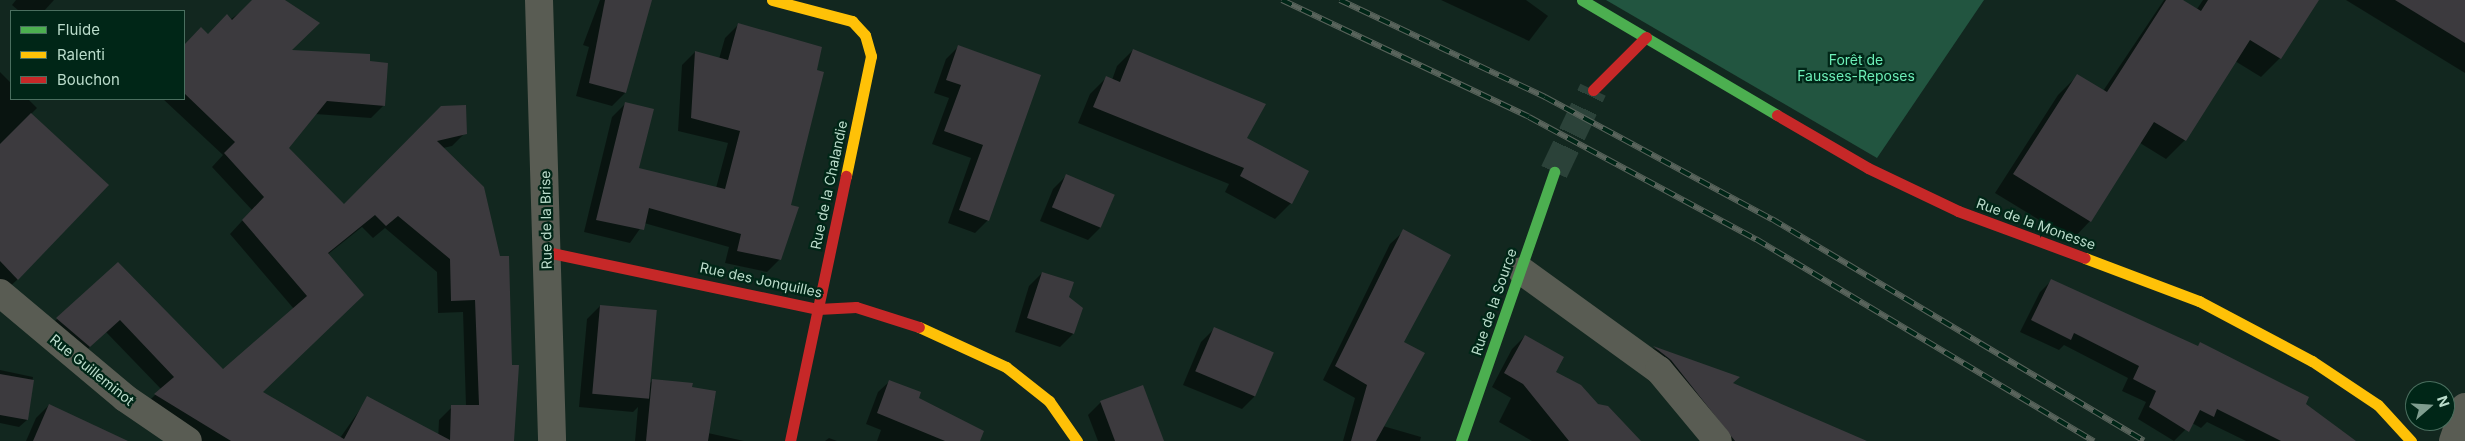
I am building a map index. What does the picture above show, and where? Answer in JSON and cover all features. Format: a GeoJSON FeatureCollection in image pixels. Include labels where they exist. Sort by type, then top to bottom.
{"type":"FeatureCollection","features":[{"type":"Feature","properties":{"kind":"street","name":"Rue de la Brise"},"geometry":{"type":"LineString","coordinates":[[539,0],[552,441]]}},
{"type":"Feature","properties":{"kind":"street","name":"Rue de la Chalandie"},"geometry":{"type":"LineString","coordinates":[[772,0],[852,20],[870,44],[790,441]]}},
{"type":"Feature","properties":{"kind":"street","name":"Rue de la Monesse"},"geometry":{"type":"LineString","coordinates":[[1582,0],[1868,168],[1940,203],[2208,306],[2312,361],[2378,405],[2411,441]]}},
{"type":"Feature","properties":{"kind":"street"},"geometry":{"type":"LineString","coordinates":[[1593,90],[1646,38]]}},
{"type":"Feature","properties":{"kind":"street","name":"Rue de la Source"},"geometry":{"type":"LineString","coordinates":[[1461,441],[1522,271],[1554,172]]}},
{"type":"Feature","properties":{"kind":"street","name":"Rue des Jonquilles"},"geometry":{"type":"LineString","coordinates":[[547,252],[818,309],[856,307],[897,316],[983,355],[1048,401],[1077,441]]}},
{"type":"Feature","properties":{"kind":"street"},"geometry":{"type":"LineString","coordinates":[[1522,271],[1658,370],[1718,441]]}},
{"type":"Feature","properties":{"kind":"street","name":"Rue Guilleminot"},"geometry":{"type":"LineString","coordinates":[[0,293],[125,398],[188,441]]}},
{"type":"Feature","properties":{"kind":"street"},"geometry":{"type":"LineString","coordinates":[[2453,441],[2465,407]]}},
{"type":"Feature","properties":{"kind":"green space","name":"Forêt de Fausses-Reposes"},"geometry":{"type":"Polygon","coordinates":[[[1606,0],[1984,0],[1877,158],[1606,0]]]}},
{"type":"Feature","properties":{"kind":"building"},"geometry":{"type":"Polygon","coordinates":[[[252,0],[285,0],[320,23],[292,50],[370,54],[370,61],[388,63],[385,106],[327,101],[289,148],[344,204],[441,106],[466,105],[467,134],[437,141],[484,187],[500,256],[509,256],[512,365],[519,365],[514,441],[231,441],[154,394],[174,377],[120,320],[90,347],[56,318],[118,262],[223,369],[307,296],[242,220],[264,197],[224,153],[235,142],[185,94],[185,44],[201,27],[208,34],[227,14],[232,20],[252,0]],[[375,215],[328,253],[364,295],[263,392],[344,439],[367,396],[450,440],[451,405],[479,405],[475,300],[451,301],[450,259],[398,216],[386,226],[375,215]]]}},
{"type":"Feature","properties":{"kind":"building"},"geometry":{"type":"Polygon","coordinates":[[[605,0],[652,0],[626,93],[589,83],[605,0]]]}},
{"type":"Feature","properties":{"kind":"building"},"geometry":{"type":"Polygon","coordinates":[[[2166,0],[2183,0],[2201,11],[2208,0],[2319,0],[2281,59],[2250,40],[2186,141],[2154,122],[2091,222],[2013,174],[2077,74],[2107,92],[2166,0]]]}},
{"type":"Feature","properties":{"kind":"building"},"geometry":{"type":"Polygon","coordinates":[[[2395,0],[2465,0],[2465,43],[2395,0]]]}},
{"type":"Feature","properties":{"kind":"building"},"geometry":{"type":"Polygon","coordinates":[[[738,23],[822,47],[817,70],[824,72],[791,205],[799,207],[781,260],[737,251],[741,234],[649,208],[644,230],[596,220],[625,102],[654,109],[639,168],[725,189],[740,131],[691,118],[695,51],[728,60],[738,23]]]}},
{"type":"Feature","properties":{"kind":"building"},"geometry":{"type":"Polygon","coordinates":[[[958,45],[1041,75],[989,221],[959,210],[983,145],[944,131],[961,85],[946,80],[958,45]]]}},
{"type":"Feature","properties":{"kind":"building"},"geometry":{"type":"Polygon","coordinates":[[[1133,49],[1266,104],[1247,138],[1309,171],[1292,204],[1240,176],[1244,168],[1093,107],[1106,76],[1120,82],[1133,49]]]}},
{"type":"Feature","properties":{"kind":"building"},"geometry":{"type":"Polygon","coordinates":[[[31,113],[109,185],[18,280],[0,261],[0,144],[31,113]]]}},
{"type":"Feature","properties":{"kind":"building"},"geometry":{"type":"Polygon","coordinates":[[[1066,174],[1115,195],[1101,228],[1052,207],[1066,174]]]}},
{"type":"Feature","properties":{"kind":"building"},"geometry":{"type":"Polygon","coordinates":[[[1403,229],[1451,255],[1404,342],[1425,353],[1376,441],[1351,441],[1367,385],[1335,366],[1403,229]]]}},
{"type":"Feature","properties":{"kind":"building"},"geometry":{"type":"Polygon","coordinates":[[[1042,272],[1074,282],[1069,297],[1083,308],[1074,334],[1027,318],[1042,272]]]}},
{"type":"Feature","properties":{"kind":"building"},"geometry":{"type":"Polygon","coordinates":[[[2051,279],[2198,346],[2200,342],[2309,397],[2306,404],[2356,441],[2281,441],[2217,409],[2214,417],[2200,410],[2189,432],[2149,407],[2156,391],[2133,379],[2139,366],[2074,333],[2071,340],[2031,320],[2051,279]]]}},
{"type":"Feature","properties":{"kind":"building"},"geometry":{"type":"Polygon","coordinates":[[[600,305],[657,310],[649,399],[592,394],[600,305]]]}},
{"type":"Feature","properties":{"kind":"building"},"geometry":{"type":"Polygon","coordinates":[[[1214,327],[1274,352],[1255,397],[1195,371],[1214,327]]]}},
{"type":"Feature","properties":{"kind":"building"},"geometry":{"type":"Polygon","coordinates":[[[1525,335],[1564,357],[1556,372],[1581,385],[1598,404],[1608,406],[1641,441],[1569,441],[1523,384],[1504,373],[1525,335]]]}},
{"type":"Feature","properties":{"kind":"building"},"geometry":{"type":"Polygon","coordinates":[[[1653,346],[1740,377],[1733,383],[1867,441],[1735,441],[1671,360],[1653,346]]]}},
{"type":"Feature","properties":{"kind":"building"},"geometry":{"type":"Polygon","coordinates":[[[0,374],[34,380],[28,420],[0,415],[0,374]]]}},
{"type":"Feature","properties":{"kind":"building"},"geometry":{"type":"Polygon","coordinates":[[[652,379],[693,383],[692,387],[716,391],[708,441],[646,441],[652,379]]]}},
{"type":"Feature","properties":{"kind":"building"},"geometry":{"type":"Polygon","coordinates":[[[889,380],[921,392],[919,398],[984,431],[980,441],[945,441],[877,413],[889,380]]]}},
{"type":"Feature","properties":{"kind":"building"},"geometry":{"type":"Polygon","coordinates":[[[1143,385],[1164,441],[1115,441],[1100,401],[1143,385]]]}},
{"type":"Feature","properties":{"kind":"building"},"geometry":{"type":"Polygon","coordinates":[[[49,404],[128,441],[33,441],[49,404]]]}},
{"type":"Feature","properties":{"kind":"tunnel"},"geometry":{"type":"LineString","coordinates":[[1554,172],[1593,90]]}},
{"type":"Feature","properties":{"kind":"railway"},"geometry":{"type":"LineString","coordinates":[[1282,0],[1529,117],[1756,239],[2094,441]]}},
{"type":"Feature","properties":{"kind":"railway"},"geometry":{"type":"LineString","coordinates":[[1340,0],[1545,97],[1772,219],[2144,441]]}},
{"type":"Feature","properties":{"kind":"traffic: fast"},"geometry":{"type":"LineString","coordinates":[[1582,0],[1777,115]]}},
{"type":"Feature","properties":{"kind":"traffic: fast"},"geometry":{"type":"LineString","coordinates":[[1461,441],[1554,172]]}},
{"type":"Feature","properties":{"kind":"traffic: slow"},"geometry":{"type":"LineString","coordinates":[[772,0],[852,21],[865,35],[871,56],[846,176]]}},
{"type":"Feature","properties":{"kind":"traffic: slow"},"geometry":{"type":"LineString","coordinates":[[2085,258],[2199,301],[2312,361],[2378,405],[2411,441]]}},
{"type":"Feature","properties":{"kind":"traffic: slow"},"geometry":{"type":"LineString","coordinates":[[919,327],[1006,367],[1049,401],[1077,441]]}},
{"type":"Feature","properties":{"kind":"traffic: jam"},"geometry":{"type":"LineString","coordinates":[[1593,90],[1646,37]]}},
{"type":"Feature","properties":{"kind":"traffic: jam"},"geometry":{"type":"LineString","coordinates":[[1777,115],[1868,168],[1958,211],[2085,258]]}},
{"type":"Feature","properties":{"kind":"traffic: jam"},"geometry":{"type":"LineString","coordinates":[[790,441],[846,176]]}},
{"type":"Feature","properties":{"kind":"traffic: jam"},"geometry":{"type":"LineString","coordinates":[[547,252],[818,309],[856,307],[919,327]]}}]}
